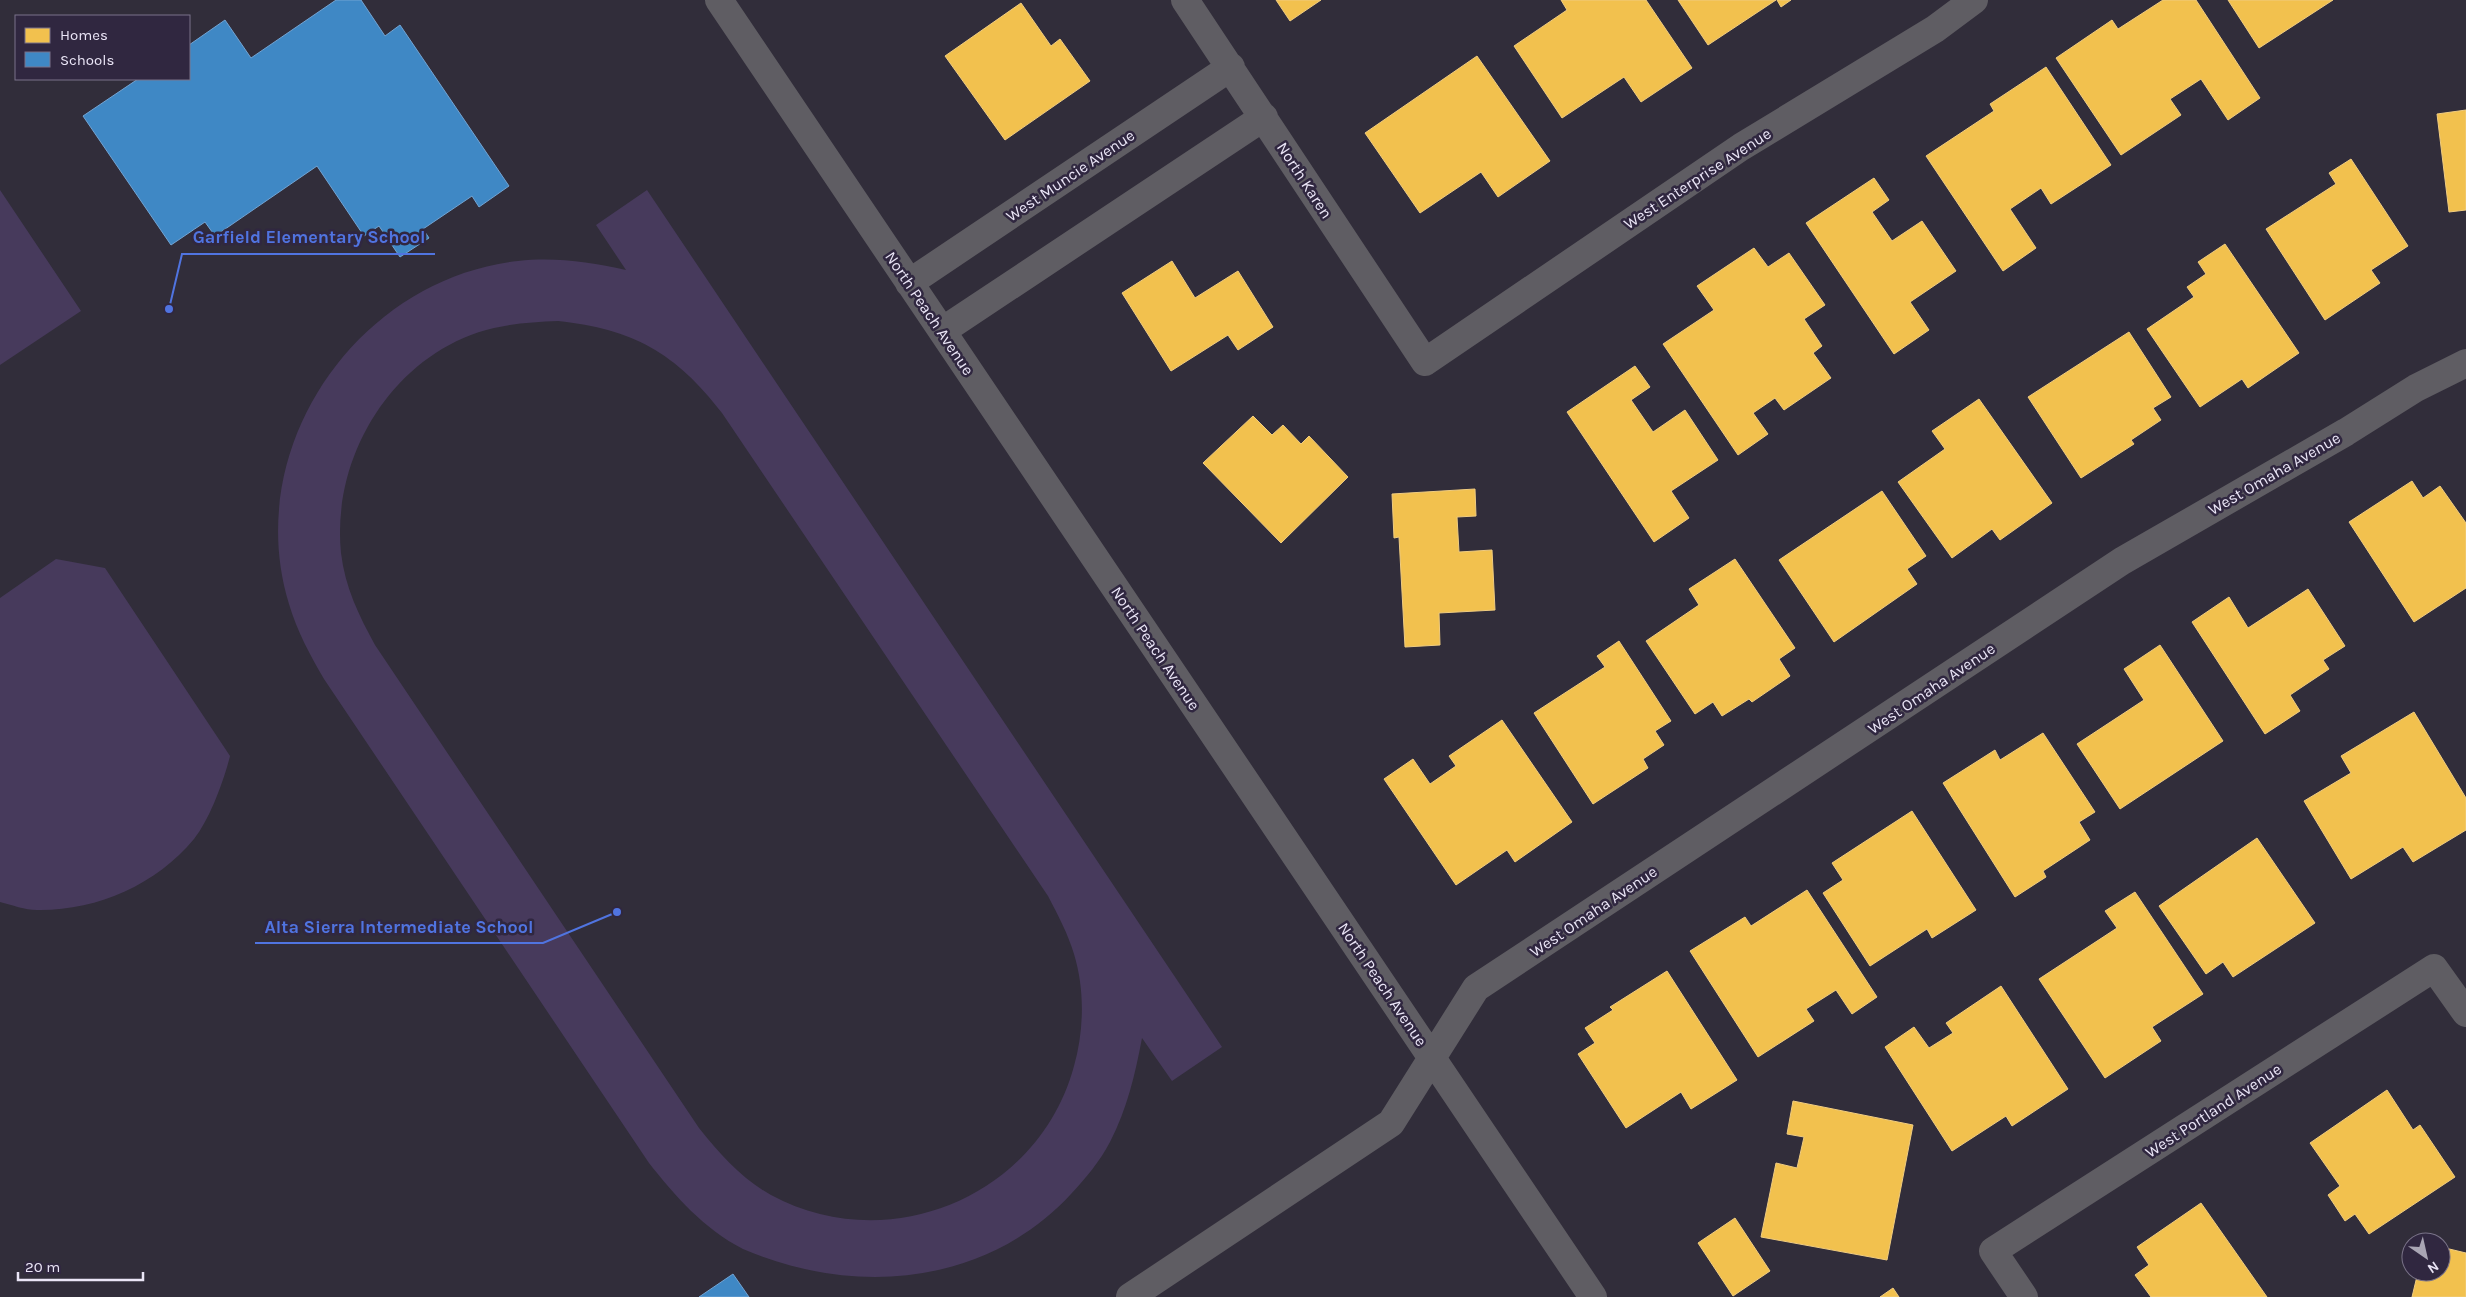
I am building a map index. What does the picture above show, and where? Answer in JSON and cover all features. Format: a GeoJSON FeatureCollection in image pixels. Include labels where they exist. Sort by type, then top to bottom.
{"type":"FeatureCollection","features":[{"type":"Feature","properties":{"kind":"street","name":"North Peach Avenue"},"geometry":{"type":"LineString","coordinates":[[719,0],[1593,1297]]}},
{"type":"Feature","properties":{"kind":"street","name":"North Karen"},"geometry":{"type":"LineString","coordinates":[[1185,0],[1424,362]]}},
{"type":"Feature","properties":{"kind":"street","name":"West Enterprise Avenue"},"geometry":{"type":"LineString","coordinates":[[1424,362],[1741,147],[1934,29],[1974,0]]}},
{"type":"Feature","properties":{"kind":"street","name":"West Muncie Avenue"},"geometry":{"type":"LineString","coordinates":[[909,283],[1231,67]]}},
{"type":"Feature","properties":{"kind":"street"},"geometry":{"type":"LineString","coordinates":[[942,331],[1264,117]]}},
{"type":"Feature","properties":{"kind":"street","name":"West Omaha Avenue"},"geometry":{"type":"LineString","coordinates":[[1130,1297],[1391,1123],[1476,988],[2122,561],[2337,437],[2416,388],[2466,363]]}},
{"type":"Feature","properties":{"kind":"street","name":"West Portland Avenue"},"geometry":{"type":"LineString","coordinates":[[2024,1297],[1993,1251],[2434,968],[2466,1013]]}},
{"type":"Feature","properties":{"kind":"shaded area"},"geometry":{"type":"Polygon","coordinates":[[[0,190],[81,311],[0,365],[0,190]]]}},
{"type":"Feature","properties":{"kind":"shaded area"},"geometry":{"type":"Polygon","coordinates":[[[647,190],[1222,1047],[1172,1081],[1142,1038],[1126,1104],[1116,1130],[1106,1149],[1087,1176],[1071,1194],[1037,1225],[1000,1248],[959,1264],[917,1274],[873,1277],[829,1274],[785,1264],[743,1249],[716,1232],[691,1211],[649,1163],[324,679],[304,643],[292,614],[278,545],[282,487],[298,432],[325,381],[362,336],[408,300],[460,275],[518,261],[532,260],[572,261],[626,270],[596,225],[647,190]],[[558,321],[534,322],[494,328],[459,340],[427,359],[399,383],[377,412],[359,445],[347,480],[341,516],[341,553],[346,578],[354,601],[375,645],[699,1128],[732,1165],[760,1189],[816,1213],[863,1220],[909,1217],[954,1203],[994,1181],[1028,1150],[1056,1111],[1074,1066],[1080,1039],[1082,1010],[1078,968],[1066,932],[1048,896],[722,413],[688,374],[670,360],[631,338],[609,330],[558,321]]]}},
{"type":"Feature","properties":{"kind":"shaded area"},"geometry":{"type":"Polygon","coordinates":[[[56,559],[105,568],[230,756],[216,799],[206,821],[194,839],[162,870],[143,882],[103,900],[81,906],[32,910],[0,902],[0,598],[56,559]]]}},
{"type":"Feature","properties":{"kind":"building: Homes"},"geometry":{"type":"Polygon","coordinates":[[[1276,0],[1321,0],[1290,21],[1276,0]]]}},
{"type":"Feature","properties":{"kind":"building: Homes"},"geometry":{"type":"Polygon","coordinates":[[[1561,0],[1646,0],[1692,68],[1641,102],[1624,77],[1562,118],[1514,46],[1567,10],[1561,0]]]}},
{"type":"Feature","properties":{"kind":"building: Homes"},"geometry":{"type":"Polygon","coordinates":[[[1678,0],[1776,0],[1708,45],[1678,0]]]}},
{"type":"Feature","properties":{"kind":"building: Homes"},"geometry":{"type":"Polygon","coordinates":[[[1777,0],[1791,0],[1781,7],[1777,0]]]}},
{"type":"Feature","properties":{"kind":"building: Homes"},"geometry":{"type":"Polygon","coordinates":[[[2163,0],[2196,0],[2260,98],[2228,120],[2201,79],[2170,99],[2181,115],[2121,155],[2056,58],[2112,20],[2118,29],[2163,0]]]}},
{"type":"Feature","properties":{"kind":"building: Homes"},"geometry":{"type":"Polygon","coordinates":[[[2228,0],[2333,0],[2259,48],[2228,0]]]}},
{"type":"Feature","properties":{"kind":"building: Homes"},"geometry":{"type":"Polygon","coordinates":[[[1021,3],[1051,46],[1060,39],[1090,81],[1005,140],[945,56],[1021,3]]]}},
{"type":"Feature","properties":{"kind":"building: Homes"},"geometry":{"type":"Polygon","coordinates":[[[1477,56],[1550,161],[1498,197],[1481,172],[1420,213],[1365,133],[1477,56]]]}},
{"type":"Feature","properties":{"kind":"building: Homes"},"geometry":{"type":"Polygon","coordinates":[[[2046,67],[2111,165],[2051,204],[2041,188],[2010,209],[2036,248],[2003,271],[1926,156],[1994,111],[1990,104],[2046,67]]]}},
{"type":"Feature","properties":{"kind":"building: Homes"},"geometry":{"type":"Polygon","coordinates":[[[2466,110],[2466,210],[2449,212],[2437,114],[2466,110]]]}},
{"type":"Feature","properties":{"kind":"building: Homes"},"geometry":{"type":"Polygon","coordinates":[[[2351,159],[2408,246],[2371,270],[2380,283],[2325,320],[2266,229],[2336,184],[2329,173],[2351,159]]]}},
{"type":"Feature","properties":{"kind":"building: Homes"},"geometry":{"type":"Polygon","coordinates":[[[1874,178],[1889,200],[1872,212],[1892,241],[1922,221],[1956,271],[1910,302],[1929,330],[1894,354],[1806,223],[1874,178]]]}},
{"type":"Feature","properties":{"kind":"building: Homes"},"geometry":{"type":"Polygon","coordinates":[[[2225,244],[2299,353],[2248,388],[2242,379],[2200,407],[2147,329],[2194,297],[2187,287],[2206,274],[2198,262],[2225,244]]]}},
{"type":"Feature","properties":{"kind":"building: Homes"},"geometry":{"type":"Polygon","coordinates":[[[1754,248],[1768,267],[1789,253],[1825,305],[1804,319],[1822,346],[1813,353],[1831,378],[1784,410],[1775,398],[1753,413],[1768,434],[1738,455],[1663,344],[1714,310],[1697,286],[1754,248]]]}},
{"type":"Feature","properties":{"kind":"building: Homes"},"geometry":{"type":"Polygon","coordinates":[[[1172,261],[1195,298],[1238,271],[1273,327],[1238,350],[1228,335],[1171,371],[1122,293],[1172,261]]]}},
{"type":"Feature","properties":{"kind":"building: Homes"},"geometry":{"type":"Polygon","coordinates":[[[2129,332],[2171,397],[2153,408],[2161,420],[2131,440],[2134,444],[2081,478],[2028,397],[2129,332]]]}},
{"type":"Feature","properties":{"kind":"building: Homes"},"geometry":{"type":"Polygon","coordinates":[[[1635,366],[1650,387],[1631,400],[1653,432],[1685,410],[1718,460],[1671,491],[1689,518],[1654,542],[1567,412],[1635,366]]]}},
{"type":"Feature","properties":{"kind":"building: Homes"},"geometry":{"type":"Polygon","coordinates":[[[1979,399],[2052,503],[2000,540],[1992,529],[1952,558],[1898,482],[1945,449],[1932,431],[1979,399]]]}},
{"type":"Feature","properties":{"kind":"building: Homes"},"geometry":{"type":"Polygon","coordinates":[[[1253,416],[1272,435],[1283,425],[1301,444],[1309,436],[1348,477],[1281,543],[1203,463],[1253,416]]]}},
{"type":"Feature","properties":{"kind":"building: Homes"},"geometry":{"type":"Polygon","coordinates":[[[2412,481],[2423,498],[2440,486],[2466,523],[2466,588],[2414,622],[2349,522],[2412,481]]]}},
{"type":"Feature","properties":{"kind":"building: Homes"},"geometry":{"type":"Polygon","coordinates":[[[1475,489],[1476,516],[1457,517],[1459,552],[1492,550],[1495,610],[1439,613],[1440,645],[1405,647],[1399,537],[1394,538],[1392,494],[1475,489]]]}},
{"type":"Feature","properties":{"kind":"building: Homes"},"geometry":{"type":"Polygon","coordinates":[[[1882,491],[1926,556],[1907,569],[1917,584],[1834,642],[1779,560],[1882,491]]]}},
{"type":"Feature","properties":{"kind":"building: Homes"},"geometry":{"type":"Polygon","coordinates":[[[1735,559],[1795,648],[1779,659],[1790,676],[1752,702],[1749,699],[1722,716],[1713,702],[1695,714],[1646,641],[1699,605],[1689,589],[1735,559]]]}},
{"type":"Feature","properties":{"kind":"building: Homes"},"geometry":{"type":"Polygon","coordinates":[[[2308,589],[2345,646],[2323,660],[2329,669],[2290,695],[2300,711],[2265,734],[2192,622],[2229,597],[2248,628],[2308,589]]]}},
{"type":"Feature","properties":{"kind":"building: Homes"},"geometry":{"type":"Polygon","coordinates":[[[1619,641],[1671,721],[1655,731],[1664,745],[1643,759],[1648,768],[1593,804],[1534,713],[1605,667],[1597,656],[1619,641]]]}},
{"type":"Feature","properties":{"kind":"building: Homes"},"geometry":{"type":"Polygon","coordinates":[[[2160,645],[2223,741],[2120,809],[2077,744],[2144,700],[2124,669],[2160,645]]]}},
{"type":"Feature","properties":{"kind":"building: Homes"},"geometry":{"type":"Polygon","coordinates":[[[2414,712],[2466,798],[2466,830],[2413,862],[2403,847],[2351,879],[2304,801],[2351,773],[2341,756],[2414,712]]]}},
{"type":"Feature","properties":{"kind":"building: Homes"},"geometry":{"type":"Polygon","coordinates":[[[1502,720],[1572,822],[1515,862],[1507,850],[1456,885],[1384,779],[1413,759],[1430,784],[1456,766],[1449,756],[1502,720]]]}},
{"type":"Feature","properties":{"kind":"building: Homes"},"geometry":{"type":"Polygon","coordinates":[[[2043,733],[2095,812],[2079,822],[2090,840],[2043,871],[2046,877],[2015,897],[1943,783],[1995,750],[2000,760],[2043,733]]]}},
{"type":"Feature","properties":{"kind":"building: Homes"},"geometry":{"type":"Polygon","coordinates":[[[1912,811],[1976,910],[1932,938],[1927,929],[1870,966],[1823,893],[1843,880],[1832,863],[1912,811]]]}},
{"type":"Feature","properties":{"kind":"building: Homes"},"geometry":{"type":"Polygon","coordinates":[[[2257,838],[2315,923],[2233,977],[2223,962],[2206,974],[2159,906],[2257,838]]]}},
{"type":"Feature","properties":{"kind":"building: Homes"},"geometry":{"type":"Polygon","coordinates":[[[1807,890],[1877,997],[1852,1014],[1836,990],[1806,1009],[1814,1021],[1758,1057],[1690,951],[1745,917],[1751,926],[1807,890]]]}},
{"type":"Feature","properties":{"kind":"building: Homes"},"geometry":{"type":"Polygon","coordinates":[[[2135,892],[2203,994],[2152,1027],[2161,1041],[2105,1078],[2039,979],[2117,928],[2105,911],[2135,892]]]}},
{"type":"Feature","properties":{"kind":"building: Homes"},"geometry":{"type":"Polygon","coordinates":[[[1667,971],[1737,1080],[1691,1109],[1681,1092],[1626,1128],[1578,1054],[1595,1043],[1585,1028],[1613,1010],[1610,1007],[1667,971]]]}},
{"type":"Feature","properties":{"kind":"building: Homes"},"geometry":{"type":"Polygon","coordinates":[[[2001,986],[2068,1089],[2012,1126],[2006,1116],[1952,1151],[1885,1047],[1914,1027],[1929,1048],[1953,1033],[1946,1023],[2001,986]]]}},
{"type":"Feature","properties":{"kind":"building: Homes"},"geometry":{"type":"Polygon","coordinates":[[[2387,1090],[2413,1130],[2420,1125],[2455,1177],[2369,1234],[2355,1214],[2345,1221],[2328,1195],[2340,1186],[2310,1143],[2387,1090]]]}},
{"type":"Feature","properties":{"kind":"building: Homes"},"geometry":{"type":"Polygon","coordinates":[[[1793,1101],[1913,1125],[1887,1260],[1761,1237],[1776,1163],[1797,1168],[1804,1137],[1787,1134],[1793,1101]]]}},
{"type":"Feature","properties":{"kind":"building: Homes"},"geometry":{"type":"Polygon","coordinates":[[[2201,1203],[2267,1297],[2151,1297],[2135,1275],[2149,1265],[2137,1247],[2201,1203]]]}},
{"type":"Feature","properties":{"kind":"building: Homes"},"geometry":{"type":"Polygon","coordinates":[[[1735,1218],[1770,1271],[1733,1296],[1698,1243],[1735,1218]]]}},
{"type":"Feature","properties":{"kind":"building: Homes"},"geometry":{"type":"Polygon","coordinates":[[[2451,1249],[2466,1253],[2466,1297],[2412,1297],[2416,1282],[2451,1282],[2451,1249]]]}},
{"type":"Feature","properties":{"kind":"building: Homes"},"geometry":{"type":"Polygon","coordinates":[[[1893,1288],[1899,1297],[1880,1297],[1893,1288]]]}},
{"type":"Feature","properties":{"kind":"building: Schools"},"geometry":{"type":"Polygon","coordinates":[[[336,0],[361,0],[385,36],[400,25],[509,186],[479,207],[472,196],[423,229],[429,238],[400,257],[379,226],[364,236],[317,166],[215,236],[205,222],[171,245],[83,116],[137,80],[190,80],[190,44],[225,20],[251,58],[336,0]]]}},
{"type":"Feature","properties":{"kind":"building: Schools"},"geometry":{"type":"Polygon","coordinates":[[[733,1274],[749,1297],[699,1297],[733,1274]]]}},
{"type":"Feature","properties":{"kind":"place","name":"Garfield Elementary School"},"geometry":{"type":"Point","coordinates":[169,309]}},
{"type":"Feature","properties":{"kind":"place","name":"Alta Sierra Intermediate School"},"geometry":{"type":"Point","coordinates":[617,912]}}]}
